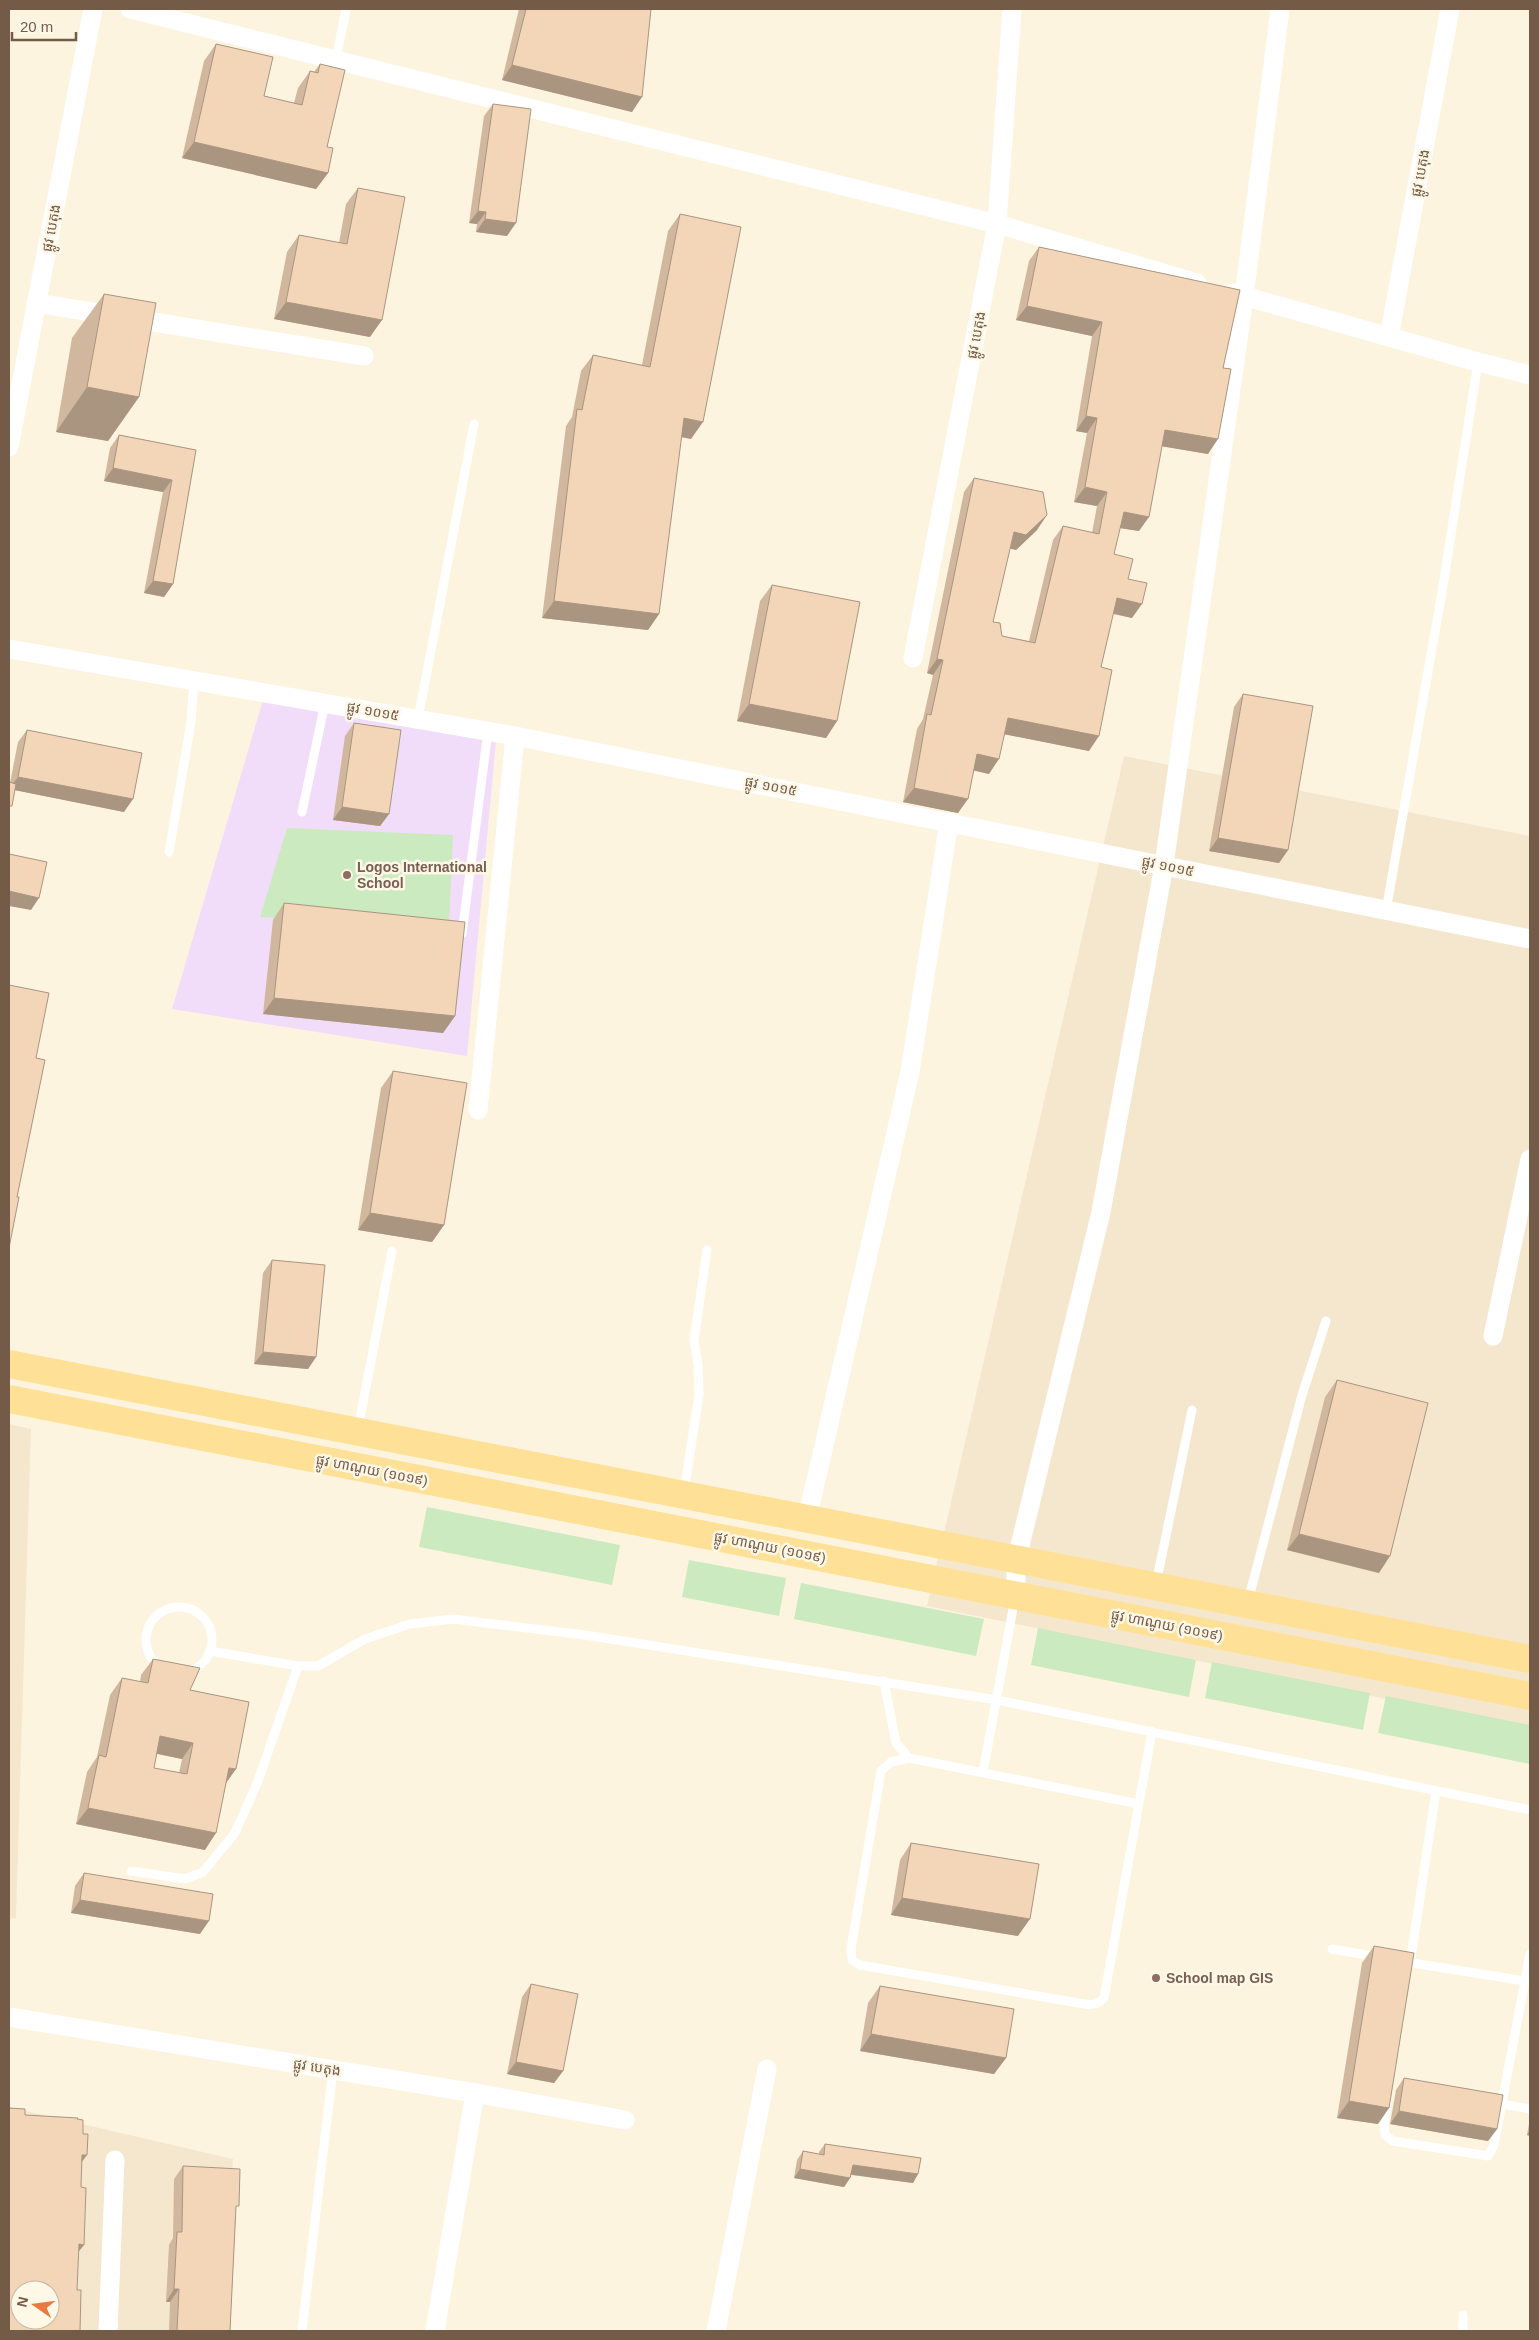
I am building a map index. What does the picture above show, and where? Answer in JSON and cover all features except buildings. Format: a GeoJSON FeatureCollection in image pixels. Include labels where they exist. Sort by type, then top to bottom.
{"type":"FeatureCollection","features":[{"type":"Feature","properties":{"kind":"main road"},"geometry":{"type":"LineString","coordinates":[[9,1364],[1530,1659]]}},
{"type":"Feature","properties":{"kind":"main road","name":"ផ្លូវ ហាណូយ (១០១៩)"},"geometry":{"type":"LineString","coordinates":[[9,1399],[1530,1696]]}},
{"type":"Feature","properties":{"kind":"street","name":"ផ្លូវ បេតុង"},"geometry":{"type":"LineString","coordinates":[[9,447],[12,411],[36,303],[93,9]]}},
{"type":"Feature","properties":{"kind":"street"},"geometry":{"type":"LineString","coordinates":[[130,9],[997,224],[1244,297],[1530,375]]}},
{"type":"Feature","properties":{"kind":"street","name":"ផ្លូវ បេតុង"},"geometry":{"type":"LineString","coordinates":[[913,658],[997,224],[1012,9]]}},
{"type":"Feature","properties":{"kind":"street"},"geometry":{"type":"LineString","coordinates":[[1015,1595],[1017,1558],[1101,1212],[1164,865],[1244,297],[1280,9]]}},
{"type":"Feature","properties":{"kind":"street","name":"ផ្លូវ បេតុង"},"geometry":{"type":"LineString","coordinates":[[1389,337],[1450,9]]}},
{"type":"Feature","properties":{"kind":"street"},"geometry":{"type":"LineString","coordinates":[[36,303],[364,356]]}},
{"type":"Feature","properties":{"kind":"street","name":"ផ្លូវ ១០១៥"},"geometry":{"type":"LineString","coordinates":[[9,648],[488,730],[1530,939]]}},
{"type":"Feature","properties":{"kind":"street"},"geometry":{"type":"LineString","coordinates":[[478,1110],[515,736]]}},
{"type":"Feature","properties":{"kind":"street"},"geometry":{"type":"LineString","coordinates":[[807,1519],[910,1072],[949,822]]}},
{"type":"Feature","properties":{"kind":"street"},"geometry":{"type":"LineString","coordinates":[[1494,1336],[1530,1159]]}},
{"type":"Feature","properties":{"kind":"street","name":"ផ្លូវ បេតុង"},"geometry":{"type":"LineString","coordinates":[[9,2017],[333,2069],[625,2120]]}},
{"type":"Feature","properties":{"kind":"street"},"geometry":{"type":"LineString","coordinates":[[716,2331],[767,2069]]}},
{"type":"Feature","properties":{"kind":"street"},"geometry":{"type":"LineString","coordinates":[[435,2331],[475,2093]]}},
{"type":"Feature","properties":{"kind":"street"},"geometry":{"type":"LineString","coordinates":[[108,2331],[115,2160]]}},
{"type":"Feature","properties":{"kind":"lane"},"geometry":{"type":"LineString","coordinates":[[336,60],[346,9]]}},
{"type":"Feature","properties":{"kind":"lane"},"geometry":{"type":"LineString","coordinates":[[1386,910],[1442,592],[1478,362]]}},
{"type":"Feature","properties":{"kind":"lane"},"geometry":{"type":"LineString","coordinates":[[418,719],[474,424]]}},
{"type":"Feature","properties":{"kind":"lane"},"geometry":{"type":"LineString","coordinates":[[169,852],[191,722],[194,680]]}},
{"type":"Feature","properties":{"kind":"lane"},"geometry":{"type":"LineString","coordinates":[[302,812],[325,703]]}},
{"type":"Feature","properties":{"kind":"lane"},"geometry":{"type":"LineString","coordinates":[[460,947],[488,730]]}},
{"type":"Feature","properties":{"kind":"lane"},"geometry":{"type":"LineString","coordinates":[[683,1495],[699,1395],[698,1364],[694,1340],[707,1250]]}},
{"type":"Feature","properties":{"kind":"lane"},"geometry":{"type":"LineString","coordinates":[[358,1432],[392,1252]]}},
{"type":"Feature","properties":{"kind":"lane"},"geometry":{"type":"LineString","coordinates":[[1247,1604],[1302,1395],[1326,1321]]}},
{"type":"Feature","properties":{"kind":"lane"},"geometry":{"type":"LineString","coordinates":[[1155,1586],[1192,1410]]}},
{"type":"Feature","properties":{"kind":"lane"},"geometry":{"type":"LineString","coordinates":[[983,1772],[1015,1595]]}},
{"type":"Feature","properties":{"kind":"lane"},"geometry":{"type":"LineString","coordinates":[[174,1607],[186,1607],[196,1611],[210,1629],[212,1640],[210,1651],[201,1664],[187,1672],[166,1672],[154,1662],[146,1648],[145,1637],[148,1626],[154,1617],[164,1610],[174,1607]]}},
{"type":"Feature","properties":{"kind":"lane"},"geometry":{"type":"LineString","coordinates":[[210,1651],[298,1666],[318,1666],[365,1640],[410,1624],[453,1619],[584,1634],[997,1700],[1530,1810]]}},
{"type":"Feature","properties":{"kind":"lane"},"geometry":{"type":"LineString","coordinates":[[132,1871],[185,1879],[204,1872],[235,1833],[258,1781],[298,1666]]}},
{"type":"Feature","properties":{"kind":"lane"},"geometry":{"type":"LineString","coordinates":[[884,1681],[896,1743],[909,1758]]}},
{"type":"Feature","properties":{"kind":"lane"},"geometry":{"type":"LineString","coordinates":[[1139,1804],[909,1758],[891,1762],[881,1771],[852,1949],[852,1960],[860,1965],[1090,2005],[1098,2003],[1104,1998],[1139,1804],[1152,1731]]}},
{"type":"Feature","properties":{"kind":"lane"},"geometry":{"type":"LineString","coordinates":[[1410,1968],[1436,1791]]}},
{"type":"Feature","properties":{"kind":"lane"},"geometry":{"type":"LineString","coordinates":[[1332,1950],[1391,1960]]}},
{"type":"Feature","properties":{"kind":"lane"},"geometry":{"type":"LineString","coordinates":[[1388,2096],[1384,2135],[1393,2141],[1488,2156],[1494,2145],[1530,1954]]}},
{"type":"Feature","properties":{"kind":"lane"},"geometry":{"type":"LineString","coordinates":[[1401,1961],[1410,1968],[1525,1981]]}},
{"type":"Feature","properties":{"kind":"lane"},"geometry":{"type":"LineString","coordinates":[[302,2331],[333,2069]]}},
{"type":"Feature","properties":{"kind":"lane"},"geometry":{"type":"LineString","coordinates":[[1502,2104],[1530,2109]]}},
{"type":"Feature","properties":{"kind":"lane"},"geometry":{"type":"LineString","coordinates":[[1463,2315],[1463,2331]]}},
{"type":"Feature","properties":{"kind":"shaded area","name":"Logos International School"},"geometry":{"type":"Polygon","coordinates":[[[263,700],[496,741],[467,1056],[172,1009],[263,700]]]}},
{"type":"Feature","properties":{"kind":"shaded area"},"geometry":{"type":"Polygon","coordinates":[[[1124,756],[1530,836],[1530,1728],[927,1606],[1124,756]]]}},
{"type":"Feature","properties":{"kind":"shaded area"},"geometry":{"type":"Polygon","coordinates":[[[9,1424],[31,1429],[16,1918],[9,1919],[9,1424]]]}},
{"type":"Feature","properties":{"kind":"shaded area"},"geometry":{"type":"Polygon","coordinates":[[[9,2107],[233,2159],[227,2331],[9,2331],[9,2107]]]}},
{"type":"Feature","properties":{"kind":"green space"},"geometry":{"type":"Polygon","coordinates":[[[287,828],[453,835],[449,925],[260,917],[287,828]]]}},
{"type":"Feature","properties":{"kind":"green space"},"geometry":{"type":"Polygon","coordinates":[[[427,1507],[620,1545],[612,1585],[419,1547],[427,1507]]]}},
{"type":"Feature","properties":{"kind":"green space"},"geometry":{"type":"Polygon","coordinates":[[[689,1560],[786,1578],[779,1616],[682,1597],[689,1560]]]}},
{"type":"Feature","properties":{"kind":"green space"},"geometry":{"type":"Polygon","coordinates":[[[801,1583],[984,1619],[976,1656],[794,1619],[801,1583]]]}},
{"type":"Feature","properties":{"kind":"green space"},"geometry":{"type":"Polygon","coordinates":[[[1038,1628],[1196,1660],[1189,1697],[1031,1665],[1038,1628]]]}},
{"type":"Feature","properties":{"kind":"green space"},"geometry":{"type":"Polygon","coordinates":[[[1212,1662],[1370,1693],[1363,1730],[1205,1698],[1212,1662]]]}},
{"type":"Feature","properties":{"kind":"green space"},"geometry":{"type":"Polygon","coordinates":[[[1386,1696],[1530,1725],[1530,1764],[1378,1733],[1386,1696]]]}},
{"type":"Feature","properties":{"kind":"place","name":"Logos International School"},"geometry":{"type":"Point","coordinates":[347,875]}},
{"type":"Feature","properties":{"kind":"place","name":"School map GIS"},"geometry":{"type":"Point","coordinates":[1156,1978]}}]}
